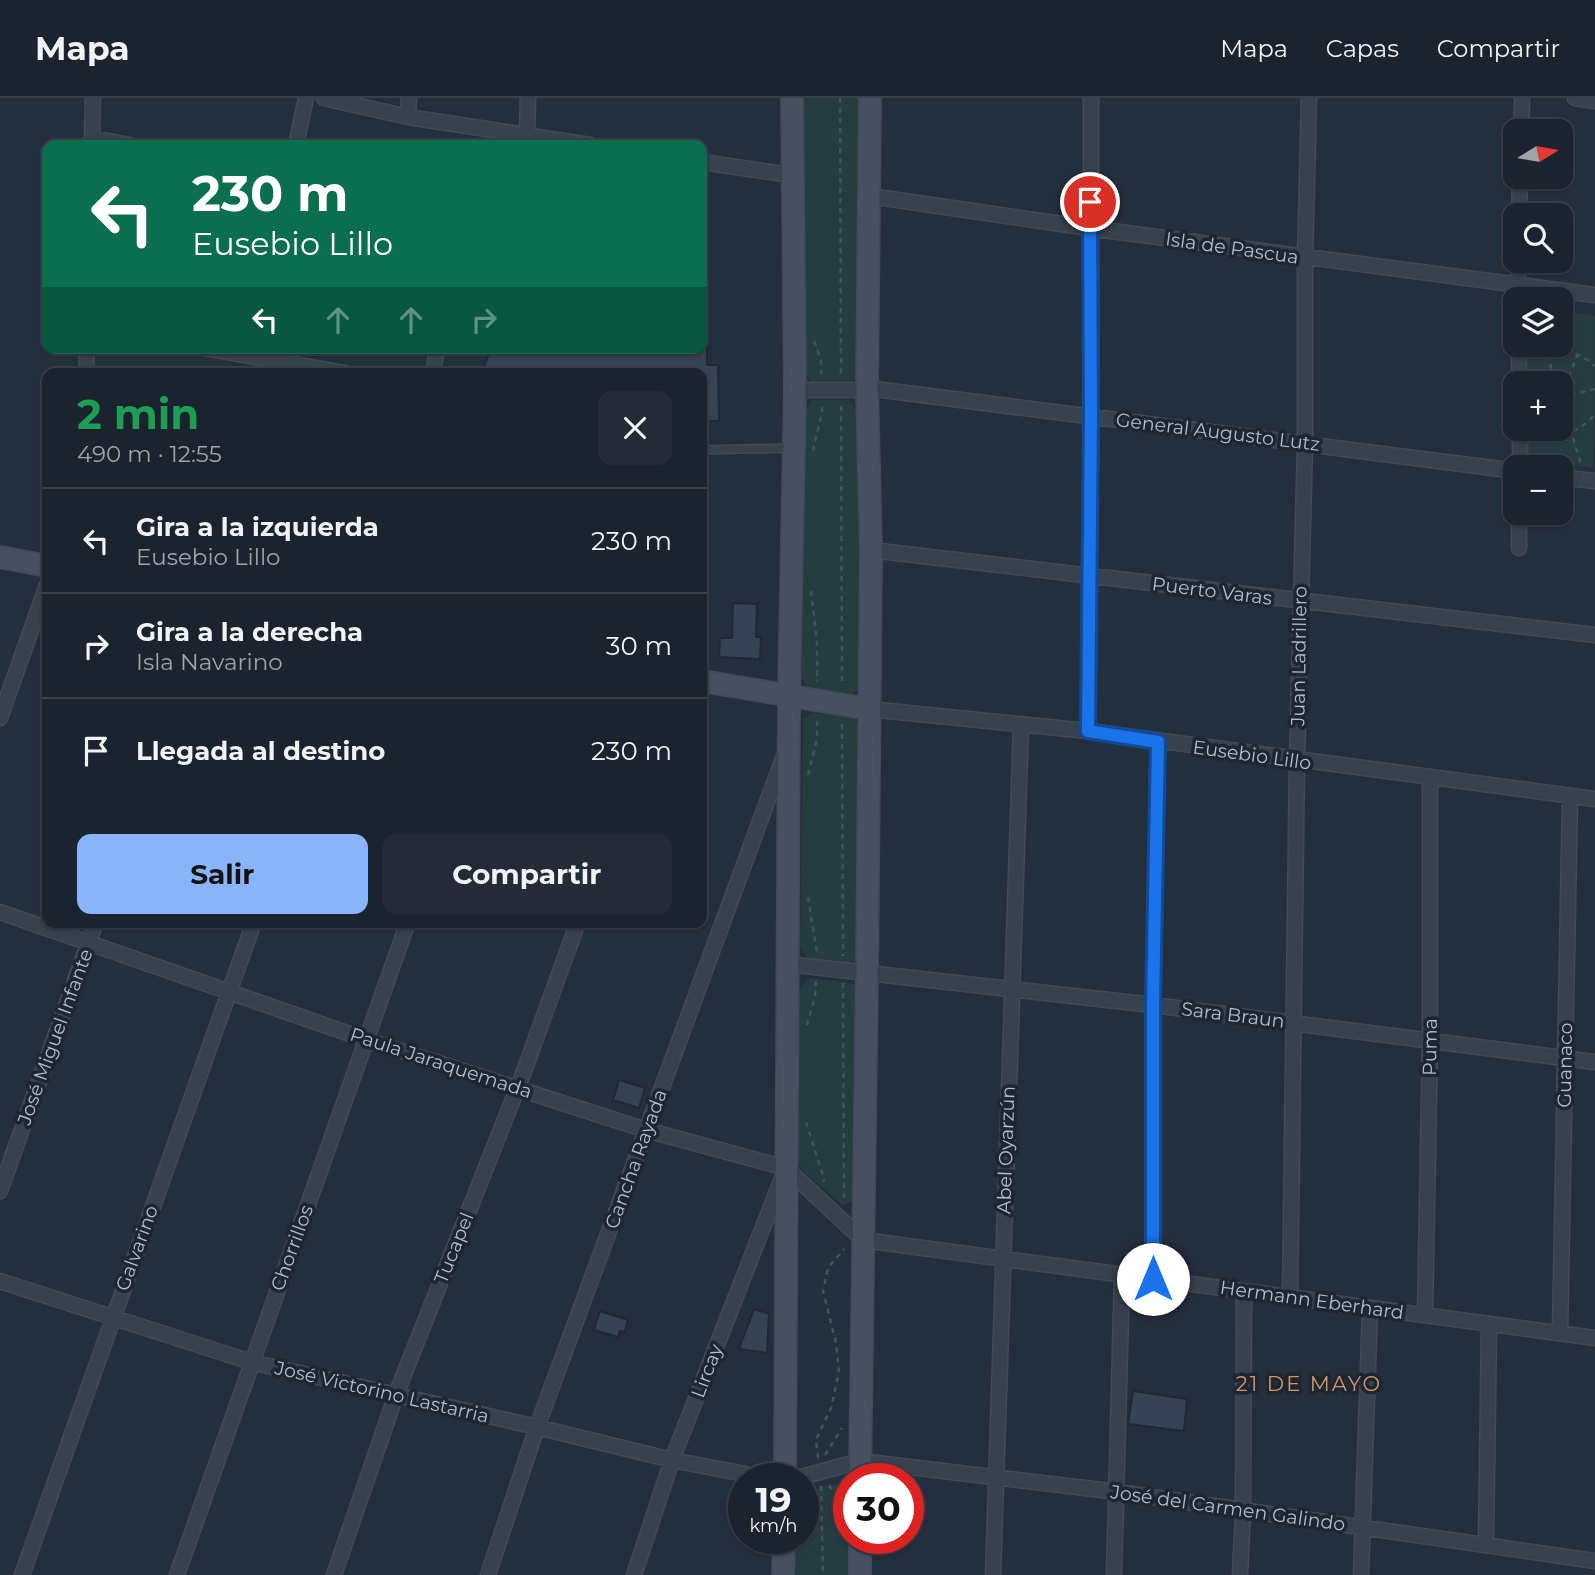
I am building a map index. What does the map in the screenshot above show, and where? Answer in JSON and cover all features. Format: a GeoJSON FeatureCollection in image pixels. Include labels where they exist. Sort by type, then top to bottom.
{"type":"FeatureCollection","features":[{"type":"Feature","properties":{"kind":"main road"},"geometry":{"type":"LineString","coordinates":[[785,1463],[788,745],[794,390],[792,98]]}},
{"type":"Feature","properties":{"kind":"main road"},"geometry":{"type":"LineString","coordinates":[[860,1463],[853,1247],[867,973],[871,550],[867,388],[870,98]]}},
{"type":"Feature","properties":{"kind":"main road"},"geometry":{"type":"LineString","coordinates":[[0,557],[42,565]]}},
{"type":"Feature","properties":{"kind":"main road","name":"Eusebio Lillo"},"geometry":{"type":"LineString","coordinates":[[707,682],[869,709]]}},
{"type":"Feature","properties":{"kind":"main road"},"geometry":{"type":"LineString","coordinates":[[783,1575],[784,1554]]}},
{"type":"Feature","properties":{"kind":"main road"},"geometry":{"type":"LineString","coordinates":[[857,1554],[860,1575]]}},
{"type":"Feature","properties":{"kind":"street"},"geometry":{"type":"LineString","coordinates":[[92,140],[93,98]]}},
{"type":"Feature","properties":{"kind":"street"},"geometry":{"type":"LineString","coordinates":[[297,140],[306,98]]}},
{"type":"Feature","properties":{"kind":"street"},"geometry":{"type":"LineString","coordinates":[[324,98],[408,117],[555,140]]}},
{"type":"Feature","properties":{"kind":"street"},"geometry":{"type":"LineString","coordinates":[[408,117],[409,98]]}},
{"type":"Feature","properties":{"kind":"street"},"geometry":{"type":"LineString","coordinates":[[527,136],[528,98]]}},
{"type":"Feature","properties":{"kind":"street"},"geometry":{"type":"LineString","coordinates":[[1088,731],[1091,98]]}},
{"type":"Feature","properties":{"kind":"street","name":"Juan Ladrillero"},"geometry":{"type":"LineString","coordinates":[[1290,1297],[1297,761],[1306,443],[1305,258],[1309,98]]}},
{"type":"Feature","properties":{"kind":"street"},"geometry":{"type":"LineString","coordinates":[[1521,119],[1522,98]]}},
{"type":"Feature","properties":{"kind":"street"},"geometry":{"type":"LineString","coordinates":[[1575,98],[1595,101]]}},
{"type":"Feature","properties":{"kind":"street"},"geometry":{"type":"LineString","coordinates":[[477,140],[480,129]]}},
{"type":"Feature","properties":{"kind":"street"},"geometry":{"type":"LineString","coordinates":[[707,163],[791,174]]}},
{"type":"Feature","properties":{"kind":"street","name":"Isla de Pascua"},"geometry":{"type":"LineString","coordinates":[[870,196],[1305,258],[1503,290]]}},
{"type":"Feature","properties":{"kind":"street","name":"Isla de Pascua"},"geometry":{"type":"LineString","coordinates":[[1573,294],[1595,295]]}},
{"type":"Feature","properties":{"kind":"street"},"geometry":{"type":"LineString","coordinates":[[236,354],[316,368]]}},
{"type":"Feature","properties":{"kind":"street"},"geometry":{"type":"LineString","coordinates":[[250,354],[257,358]]}},
{"type":"Feature","properties":{"kind":"street"},"geometry":{"type":"LineString","coordinates":[[257,358],[266,354]]}},
{"type":"Feature","properties":{"kind":"street"},"geometry":{"type":"LineString","coordinates":[[255,368],[257,358]]}},
{"type":"Feature","properties":{"kind":"street","name":"General Augusto Lutz"},"geometry":{"type":"LineString","coordinates":[[794,390],[867,388],[1503,469]]}},
{"type":"Feature","properties":{"kind":"street"},"geometry":{"type":"LineString","coordinates":[[1519,525],[1519,548]]}},
{"type":"Feature","properties":{"kind":"street","name":"Puerto Varas"},"geometry":{"type":"LineString","coordinates":[[871,550],[1595,635]]}},
{"type":"Feature","properties":{"kind":"street"},"geometry":{"type":"LineString","coordinates":[[0,718],[42,599]]}},
{"type":"Feature","properties":{"kind":"street","name":"Eusebio Lillo"},"geometry":{"type":"LineString","coordinates":[[869,709],[1088,731],[1595,799]]}},
{"type":"Feature","properties":{"kind":"street","name":"Abel Oyarzún"},"geometry":{"type":"LineString","coordinates":[[993,1575],[1021,724]]}},
{"type":"Feature","properties":{"kind":"street"},"geometry":{"type":"LineString","coordinates":[[1153,1279],[1153,1005],[1158,742]]}},
{"type":"Feature","properties":{"kind":"street","name":"Cancha Rayada"},"geometry":{"type":"LineString","coordinates":[[488,1575],[537,1427],[788,745]]}},
{"type":"Feature","properties":{"kind":"street","name":"Puma"},"geometry":{"type":"LineString","coordinates":[[1425,1315],[1430,1041],[1430,778]]}},
{"type":"Feature","properties":{"kind":"street","name":"Guanaco"},"geometry":{"type":"LineString","coordinates":[[1560,1333],[1570,796]]}},
{"type":"Feature","properties":{"kind":"street","name":"Paula Jaraquemada"},"geometry":{"type":"LineString","coordinates":[[0,912],[42,927]]}},
{"type":"Feature","properties":{"kind":"street","name":"Paula Jaraquemada"},"geometry":{"type":"LineString","coordinates":[[44,928],[367,1040],[646,1130],[786,1168],[844,1223],[853,1247]]}},
{"type":"Feature","properties":{"kind":"street","name":"José Miguel Infante"},"geometry":{"type":"LineString","coordinates":[[0,1191],[94,928]]}},
{"type":"Feature","properties":{"kind":"street","name":"Galvarino"},"geometry":{"type":"LineString","coordinates":[[22,1575],[252,928]]}},
{"type":"Feature","properties":{"kind":"street","name":"Chorrillos"},"geometry":{"type":"LineString","coordinates":[[177,1575],[406,928]]}},
{"type":"Feature","properties":{"kind":"street","name":"Tucapel"},"geometry":{"type":"LineString","coordinates":[[334,1575],[396,1396],[517,1088],[576,928]]}},
{"type":"Feature","properties":{"kind":"street","name":"Sara Braun"},"geometry":{"type":"LineString","coordinates":[[787,964],[1153,1005],[1595,1062]]}},
{"type":"Feature","properties":{"kind":"street","name":"Lircay"},"geometry":{"type":"LineString","coordinates":[[634,1575],[672,1460],[786,1168]]}},
{"type":"Feature","properties":{"kind":"street","name":"Hermann Eberhard"},"geometry":{"type":"LineString","coordinates":[[853,1247],[1002,1259],[1595,1338]]}},
{"type":"Feature","properties":{"kind":"street"},"geometry":{"type":"LineString","coordinates":[[1114,1575],[1122,1275]]}},
{"type":"Feature","properties":{"kind":"street","name":"José Victorino Lastarria"},"geometry":{"type":"LineString","coordinates":[[0,1281],[251,1362],[728,1471]]}},
{"type":"Feature","properties":{"kind":"street"},"geometry":{"type":"LineString","coordinates":[[1240,1575],[1244,1291]]}},
{"type":"Feature","properties":{"kind":"street"},"geometry":{"type":"LineString","coordinates":[[1361,1575],[1370,1308]]}},
{"type":"Feature","properties":{"kind":"street"},"geometry":{"type":"LineString","coordinates":[[1486,1544],[1489,1324]]}},
{"type":"Feature","properties":{"kind":"street"},"geometry":{"type":"LineString","coordinates":[[819,1472],[833,1471]]}},
{"type":"Feature","properties":{"kind":"street","name":"José del Carmen Galindo"},"geometry":{"type":"LineString","coordinates":[[924,1473],[998,1476],[1595,1560]]}},
{"type":"Feature","properties":{"kind":"lane"},"geometry":{"type":"LineString","coordinates":[[707,450],[793,448]]}},
{"type":"Feature","properties":{"kind":"path"},"geometry":{"type":"LineString","coordinates":[[840,98],[844,1223]]}},
{"type":"Feature","properties":{"kind":"path"},"geometry":{"type":"LineString","coordinates":[[813,339],[821,360],[822,412],[813,458]]}},
{"type":"Feature","properties":{"kind":"path"},"geometry":{"type":"LineString","coordinates":[[1573,352],[1595,366]]}},
{"type":"Feature","properties":{"kind":"path"},"geometry":{"type":"LineString","coordinates":[[1571,371],[1578,354]]}},
{"type":"Feature","properties":{"kind":"path"},"geometry":{"type":"LineString","coordinates":[[1573,394],[1595,389]]}},
{"type":"Feature","properties":{"kind":"path"},"geometry":{"type":"LineString","coordinates":[[1573,432],[1595,414]]}},
{"type":"Feature","properties":{"kind":"path"},"geometry":{"type":"LineString","coordinates":[[1573,438],[1590,480]]}},
{"type":"Feature","properties":{"kind":"path"},"geometry":{"type":"LineString","coordinates":[[808,778],[817,739],[817,642],[810,585]]}},
{"type":"Feature","properties":{"kind":"path"},"geometry":{"type":"LineString","coordinates":[[804,1035],[815,996],[817,946],[807,899],[808,885]]}},
{"type":"Feature","properties":{"kind":"path"},"geometry":{"type":"LineString","coordinates":[[804,1116],[824,1175],[824,1204]]}},
{"type":"Feature","properties":{"kind":"path"},"geometry":{"type":"LineString","coordinates":[[833,1495],[823,1471],[817,1440],[831,1408],[839,1372],[836,1343],[823,1291],[828,1268],[844,1249],[853,1247]]}},
{"type":"Feature","properties":{"kind":"path"},"geometry":{"type":"LineString","coordinates":[[823,1575],[824,1456],[843,1427]]}},
{"type":"Feature","properties":{"kind":"green space"},"geometry":{"type":"Polygon","coordinates":[[[802,98],[861,98],[861,371],[852,381],[811,381],[803,371],[802,98]]]}},
{"type":"Feature","properties":{"kind":"green space"},"geometry":{"type":"Polygon","coordinates":[[[1573,313],[1595,316],[1594,468],[1573,466],[1573,455],[1528,455],[1528,441],[1573,441],[1573,371],[1528,371],[1528,357],[1573,357],[1573,313]]]}},
{"type":"Feature","properties":{"kind":"green space"},"geometry":{"type":"Polygon","coordinates":[[[813,400],[848,400],[857,412],[863,684],[852,695],[810,691],[802,679],[803,411],[813,400]]]}},
{"type":"Feature","properties":{"kind":"green space"},"geometry":{"type":"Polygon","coordinates":[[[813,713],[854,717],[861,732],[860,959],[849,965],[809,960],[800,948],[803,720],[813,713]]]}},
{"type":"Feature","properties":{"kind":"green space"},"geometry":{"type":"Polygon","coordinates":[[[810,978],[854,984],[862,995],[857,1200],[842,1205],[802,1170],[796,1156],[799,989],[810,978]]]}},
{"type":"Feature","properties":{"kind":"green space"},"geometry":{"type":"Polygon","coordinates":[[[833,1485],[833,1554],[853,1554],[853,1575],[793,1575],[793,1554],[819,1554],[819,1488],[833,1485]]]}},
{"type":"Feature","properties":{"kind":"building"},"geometry":{"type":"Polygon","coordinates":[[[489,354],[707,354],[707,365],[718,365],[719,421],[707,421],[707,368],[484,368],[489,354]]]}},
{"type":"Feature","properties":{"kind":"building"},"geometry":{"type":"Polygon","coordinates":[[[733,603],[757,604],[756,637],[761,637],[760,659],[719,657],[720,638],[732,638],[733,603]]]}},
{"type":"Feature","properties":{"kind":"building"},"geometry":{"type":"Polygon","coordinates":[[[619,1080],[645,1088],[639,1108],[613,1100],[619,1080]]]}},
{"type":"Feature","properties":{"kind":"building"},"geometry":{"type":"Polygon","coordinates":[[[754,1309],[769,1314],[767,1353],[739,1349],[754,1309]]]}},
{"type":"Feature","properties":{"kind":"building"},"geometry":{"type":"Polygon","coordinates":[[[600,1311],[628,1320],[625,1332],[620,1331],[618,1337],[594,1330],[600,1311]]]}},
{"type":"Feature","properties":{"kind":"building"},"geometry":{"type":"Polygon","coordinates":[[[1133,1391],[1187,1399],[1184,1431],[1128,1424],[1133,1391]]]}},
{"type":"Feature","properties":{"kind":"district","name":"21 DE MAYO"},"geometry":{"type":"Point","coordinates":[1309,1383]}},
{"type":"Feature","properties":{"kind":"route"},"geometry":{"type":"LineString","coordinates":[[1090,202],[1088,731],[1158,742],[1153,1005],[1153,1279]]}}]}
